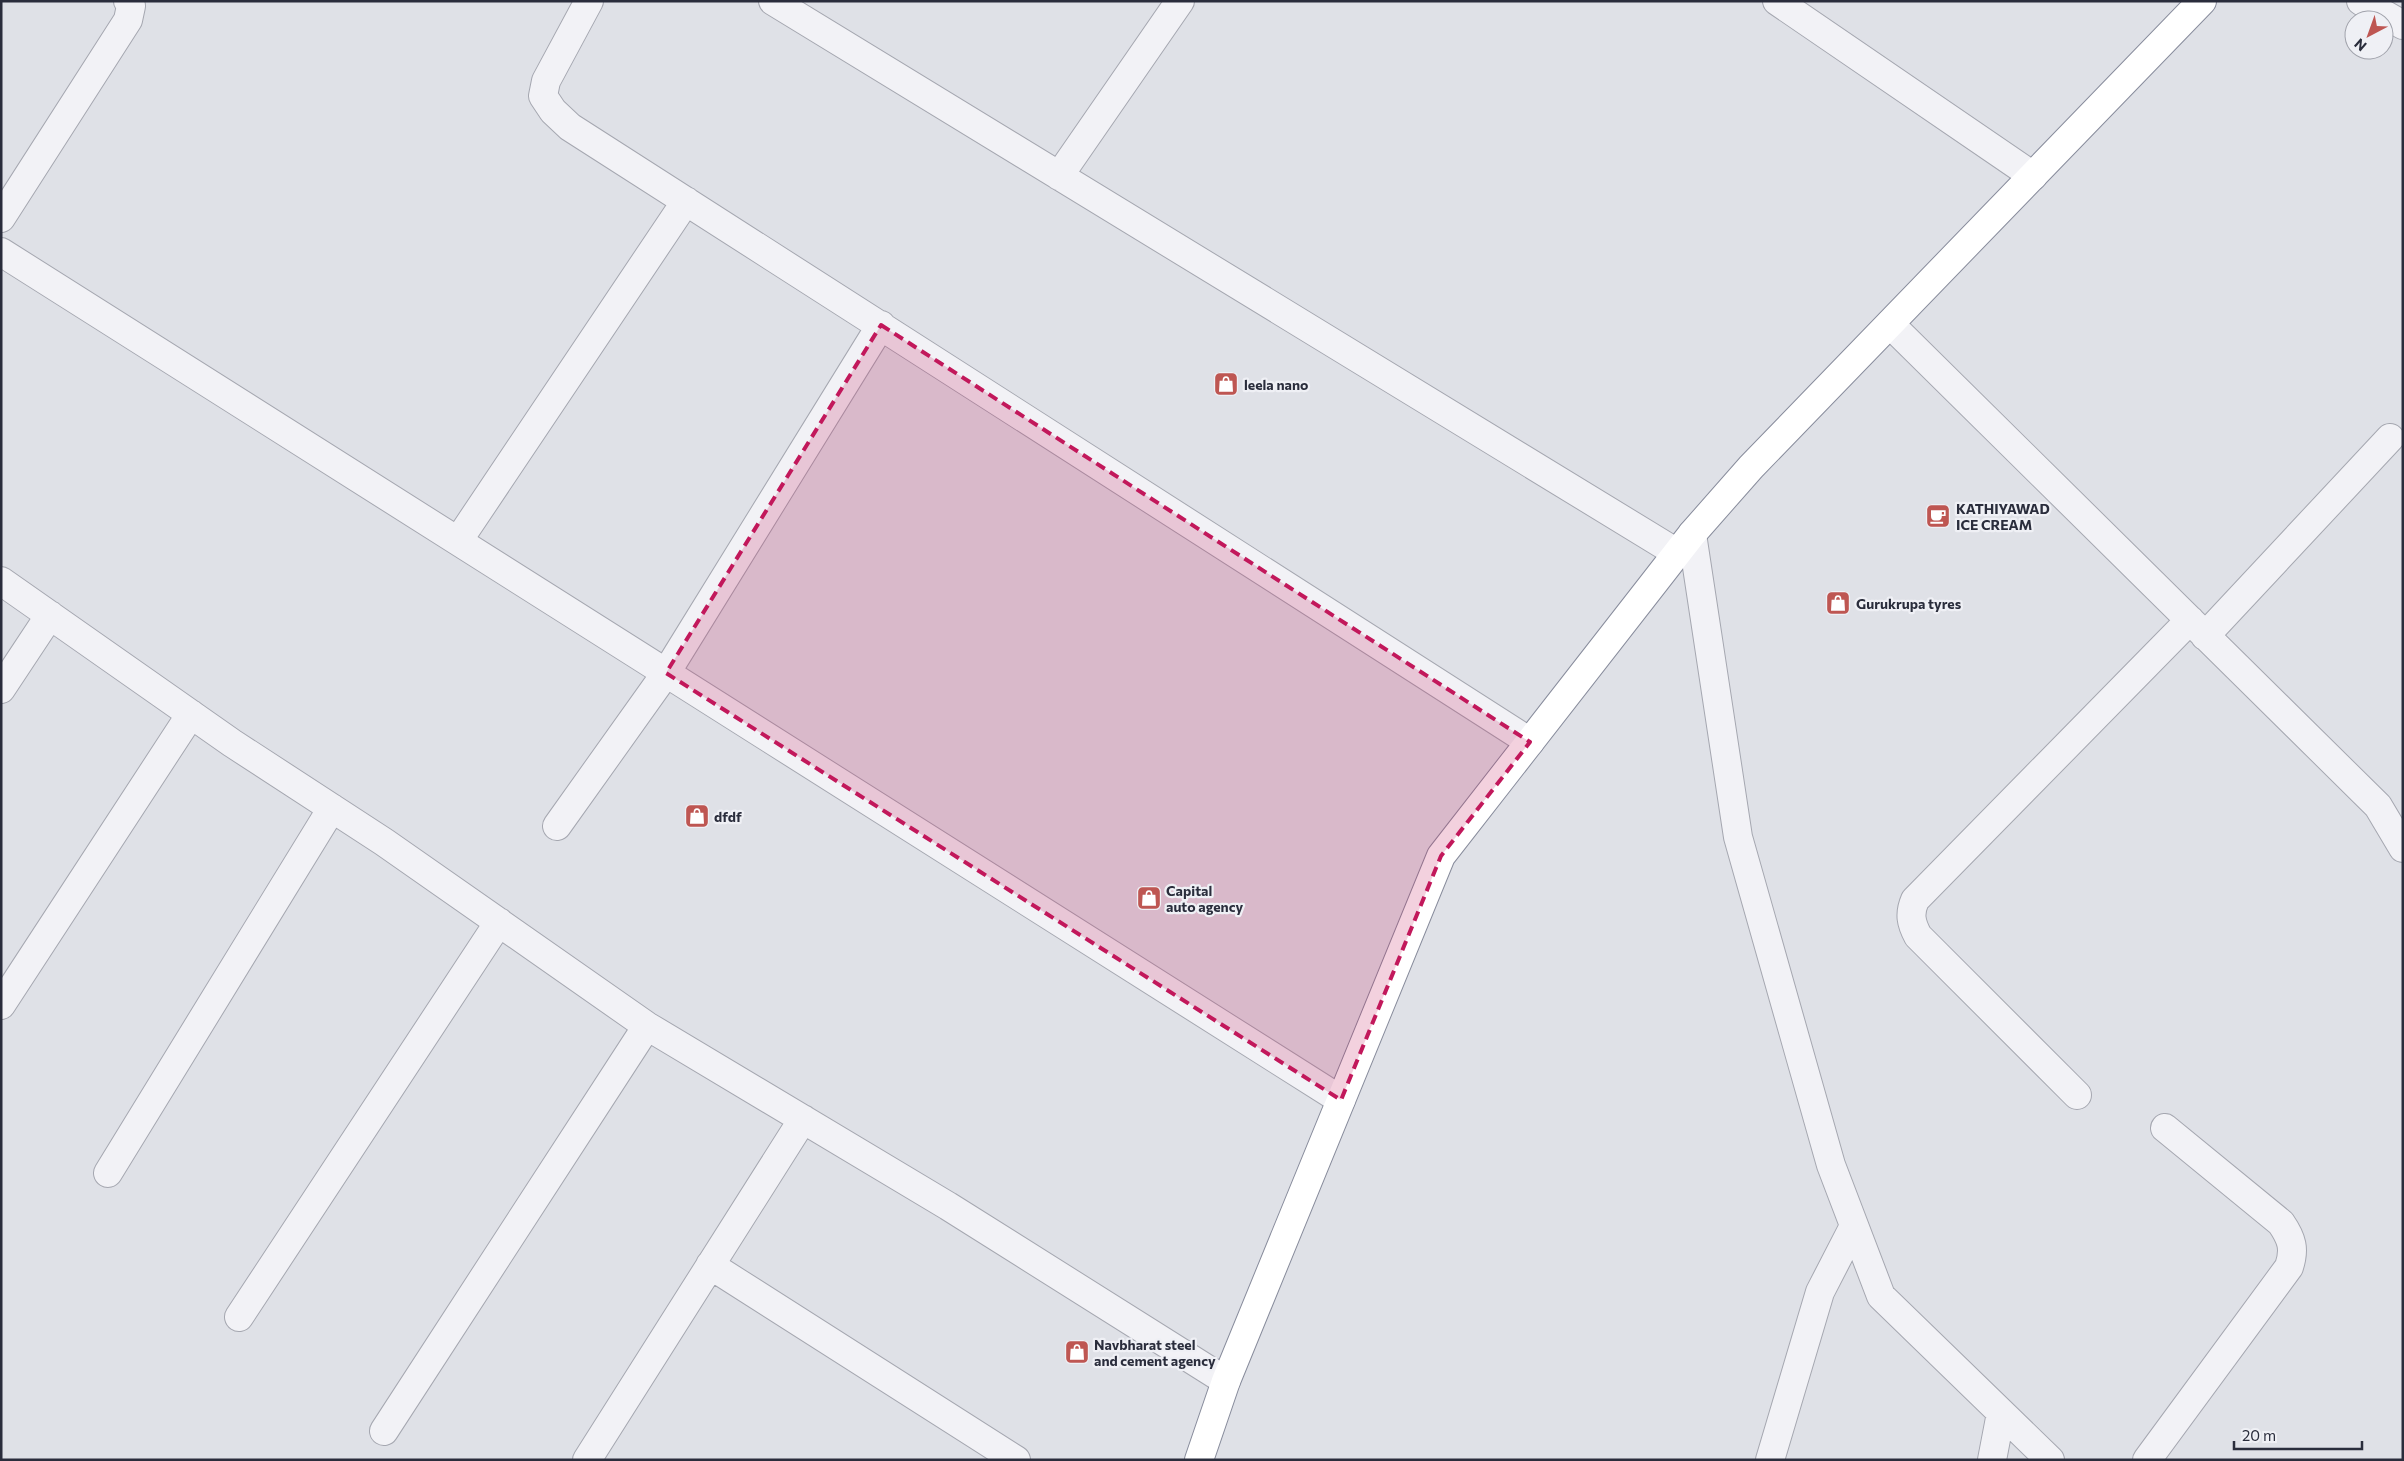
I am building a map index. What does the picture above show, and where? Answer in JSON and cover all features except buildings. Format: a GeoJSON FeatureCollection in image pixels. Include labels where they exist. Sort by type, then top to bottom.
{"type":"FeatureCollection","features":[{"type":"Feature","properties":{"kind":"highway"},"geometry":{"type":"LineString","coordinates":[[1199,1460],[1226,1381],[1441,856],[1685,544],[1751,467],[2202,1]]}},
{"type":"Feature","properties":{"kind":"street"},"geometry":{"type":"LineString","coordinates":[[1,218],[128,20],[131,6],[128,1]]}},
{"type":"Feature","properties":{"kind":"street"},"geometry":{"type":"LineString","coordinates":[[589,1],[546,81],[544,96],[553,111],[570,127],[1530,742]]}},
{"type":"Feature","properties":{"kind":"street"},"geometry":{"type":"LineString","coordinates":[[773,1],[1059,176],[1685,544],[1738,837],[1831,1165],[1881,1296],[2050,1460]]}},
{"type":"Feature","properties":{"kind":"street"},"geometry":{"type":"LineString","coordinates":[[1059,176],[1180,1]]}},
{"type":"Feature","properties":{"kind":"street"},"geometry":{"type":"LineString","coordinates":[[1777,1],[2033,176]]}},
{"type":"Feature","properties":{"kind":"street"},"geometry":{"type":"LineString","coordinates":[[2361,1],[2403,25]]}},
{"type":"Feature","properties":{"kind":"street"},"geometry":{"type":"LineString","coordinates":[[458,541],[686,201]]}},
{"type":"Feature","properties":{"kind":"street"},"geometry":{"type":"LineString","coordinates":[[1,252],[1341,1100]]}},
{"type":"Feature","properties":{"kind":"street"},"geometry":{"type":"LineString","coordinates":[[1890,324],[2378,806],[2403,848]]}},
{"type":"Feature","properties":{"kind":"street"},"geometry":{"type":"LineString","coordinates":[[557,826],[666,672],[880,325]]}},
{"type":"Feature","properties":{"kind":"street"},"geometry":{"type":"LineString","coordinates":[[2076,1095],[1918,936],[1911,924],[1911,910],[1915,900],[2198,628],[2390,438]]}},
{"type":"Feature","properties":{"kind":"street"},"geometry":{"type":"LineString","coordinates":[[1,581],[191,714],[499,922],[647,1026],[948,1206],[1226,1381]]}},
{"type":"Feature","properties":{"kind":"street"},"geometry":{"type":"LineString","coordinates":[[1,689],[50,615]]}},
{"type":"Feature","properties":{"kind":"street"},"geometry":{"type":"LineString","coordinates":[[1,1005],[191,714]]}},
{"type":"Feature","properties":{"kind":"street"},"geometry":{"type":"LineString","coordinates":[[108,1173],[332,808]]}},
{"type":"Feature","properties":{"kind":"street"},"geometry":{"type":"LineString","coordinates":[[239,1317],[499,922]]}},
{"type":"Feature","properties":{"kind":"street"},"geometry":{"type":"LineString","coordinates":[[384,1431],[647,1026]]}},
{"type":"Feature","properties":{"kind":"street"},"geometry":{"type":"LineString","coordinates":[[587,1460],[803,1119]]}},
{"type":"Feature","properties":{"kind":"street"},"geometry":{"type":"LineString","coordinates":[[2147,1460],[2289,1267],[2294,1252],[2291,1238],[2282,1223],[2165,1128]]}},
{"type":"Feature","properties":{"kind":"street"},"geometry":{"type":"LineString","coordinates":[[1770,1460],[1820,1292],[1854,1226]]}},
{"type":"Feature","properties":{"kind":"street"},"geometry":{"type":"LineString","coordinates":[[710,1265],[1016,1460]]}},
{"type":"Feature","properties":{"kind":"street"},"geometry":{"type":"LineString","coordinates":[[1992,1460],[2001,1412]]}},
{"type":"Feature","properties":{"kind":"highlighted area"},"geometry":{"type":"Polygon","coordinates":[[[881,325],[1530,742],[1441,856],[1341,1100],[666,673],[881,325]]]}},
{"type":"Feature","properties":{"kind":"place","name":"leela nano"},"geometry":{"type":"Point","coordinates":[1226,384]}},
{"type":"Feature","properties":{"kind":"place","name":"KATHIYAWAD ICE CREAM"},"geometry":{"type":"Point","coordinates":[1938,516]}},
{"type":"Feature","properties":{"kind":"place","name":"Gurukrupa tyres"},"geometry":{"type":"Point","coordinates":[1838,603]}},
{"type":"Feature","properties":{"kind":"place","name":"dfdf"},"geometry":{"type":"Point","coordinates":[697,816]}},
{"type":"Feature","properties":{"kind":"place","name":"Capital auto agency"},"geometry":{"type":"Point","coordinates":[1149,898]}},
{"type":"Feature","properties":{"kind":"place","name":"Navbharat steel and cement agency"},"geometry":{"type":"Point","coordinates":[1077,1352]}}]}
